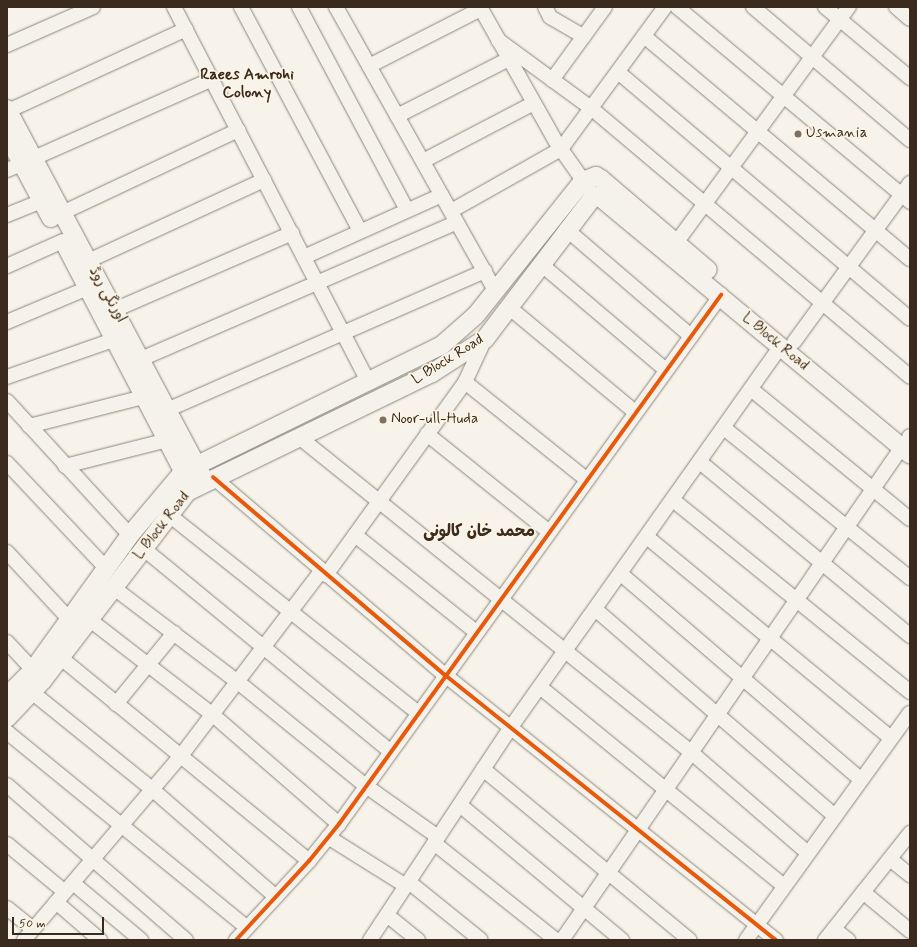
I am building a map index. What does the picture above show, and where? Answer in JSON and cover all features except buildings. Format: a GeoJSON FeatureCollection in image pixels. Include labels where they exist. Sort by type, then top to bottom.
{"type":"FeatureCollection","features":[{"type":"Feature","properties":{"kind":"main road","name":"اورنگی روڈ"},"geometry":{"type":"LineString","coordinates":[[7,110],[21,164],[62,213],[88,261],[108,312],[113,340],[144,397],[175,438],[190,469],[204,482]]}},
{"type":"Feature","properties":{"kind":"main road","name":"اورنگی روڈ"},"geometry":{"type":"LineString","coordinates":[[7,135],[88,288],[108,312],[141,359],[169,409],[175,438]]}},
{"type":"Feature","properties":{"kind":"main road","name":"L Block Road"},"geometry":{"type":"LineString","coordinates":[[7,696],[34,670],[130,535],[190,469],[442,345],[476,315],[496,292],[583,181],[596,176],[601,179],[787,344]]}},
{"type":"Feature","properties":{"kind":"main road","name":"L Block Road"},"geometry":{"type":"LineString","coordinates":[[7,718],[33,693],[61,658],[144,549],[168,514],[204,482],[432,373],[485,339],[511,310],[566,229],[594,196],[600,196],[721,295],[787,344],[908,442]]}},
{"type":"Feature","properties":{"kind":"street"},"geometry":{"type":"LineString","coordinates":[[7,44],[93,7]]}},
{"type":"Feature","properties":{"kind":"street"},"geometry":{"type":"LineString","coordinates":[[174,7],[292,232],[368,382]]}},
{"type":"Feature","properties":{"kind":"street"},"geometry":{"type":"LineString","coordinates":[[241,7],[360,232]]}},
{"type":"Feature","properties":{"kind":"street"},"geometry":{"type":"LineString","coordinates":[[299,7],[408,210]]}},
{"type":"Feature","properties":{"kind":"street"},"geometry":{"type":"LineString","coordinates":[[545,7],[550,17],[584,37]]}},
{"type":"Feature","properties":{"kind":"street"},"geometry":{"type":"LineString","coordinates":[[552,80],[605,7]]}},
{"type":"Feature","properties":{"kind":"street"},"geometry":{"type":"LineString","coordinates":[[141,359],[317,283],[454,216],[561,149],[665,7]]}},
{"type":"Feature","properties":{"kind":"street"},"geometry":{"type":"LineString","coordinates":[[677,7],[784,94],[906,198]]}},
{"type":"Feature","properties":{"kind":"street"},"geometry":{"type":"LineString","coordinates":[[753,7],[910,140]]}},
{"type":"Feature","properties":{"kind":"street"},"geometry":{"type":"LineString","coordinates":[[825,7],[910,78]]}},
{"type":"Feature","properties":{"kind":"street"},"geometry":{"type":"LineString","coordinates":[[676,244],[811,56],[849,7]]}},
{"type":"Feature","properties":{"kind":"street"},"geometry":{"type":"LineString","coordinates":[[896,7],[910,19]]}},
{"type":"Feature","properties":{"kind":"street"},"geometry":{"type":"LineString","coordinates":[[370,66],[480,8],[561,149],[594,196]]}},
{"type":"Feature","properties":{"kind":"street"},"geometry":{"type":"LineString","coordinates":[[341,9],[397,116],[496,292]]}},
{"type":"Feature","properties":{"kind":"street"},"geometry":{"type":"LineString","coordinates":[[7,110],[186,29]]}},
{"type":"Feature","properties":{"kind":"street"},"geometry":{"type":"LineString","coordinates":[[644,36],[758,130],[910,259]]}},
{"type":"Feature","properties":{"kind":"street"},"geometry":{"type":"LineString","coordinates":[[498,40],[591,108],[910,377]]}},
{"type":"Feature","properties":{"kind":"street"},"geometry":{"type":"LineString","coordinates":[[397,116],[509,59]]}},
{"type":"Feature","properties":{"kind":"street"},"geometry":{"type":"LineString","coordinates":[[618,72],[732,166],[910,319]]}},
{"type":"Feature","properties":{"kind":"street"},"geometry":{"type":"LineString","coordinates":[[21,164],[212,79]]}},
{"type":"Feature","properties":{"kind":"street"},"geometry":{"type":"LineString","coordinates":[[423,161],[534,103]]}},
{"type":"Feature","properties":{"kind":"street"},"geometry":{"type":"LineString","coordinates":[[62,213],[238,130]]}},
{"type":"Feature","properties":{"kind":"street"},"geometry":{"type":"LineString","coordinates":[[88,261],[264,180]]}},
{"type":"Feature","properties":{"kind":"street"},"geometry":{"type":"LineString","coordinates":[[375,938],[387,915],[436,840],[511,727],[565,650],[751,389],[787,344],[822,304],[875,230],[906,198],[910,182]]}},
{"type":"Feature","properties":{"kind":"street"},"geometry":{"type":"LineString","coordinates":[[304,257],[442,195]]}},
{"type":"Feature","properties":{"kind":"street"},"geometry":{"type":"LineString","coordinates":[[7,215],[42,201]]}},
{"type":"Feature","properties":{"kind":"street"},"geometry":{"type":"LineString","coordinates":[[566,229],[691,336]]}},
{"type":"Feature","properties":{"kind":"street"},"geometry":{"type":"LineString","coordinates":[[108,312],[292,232]]}},
{"type":"Feature","properties":{"kind":"street"},"geometry":{"type":"LineString","coordinates":[[7,266],[63,241]]}},
{"type":"Feature","properties":{"kind":"street"},"geometry":{"type":"LineString","coordinates":[[542,265],[666,370]]}},
{"type":"Feature","properties":{"kind":"street"},"geometry":{"type":"LineString","coordinates":[[169,409],[485,272]]}},
{"type":"Feature","properties":{"kind":"street"},"geometry":{"type":"LineString","coordinates":[[7,322],[88,288]]}},
{"type":"Feature","properties":{"kind":"street"},"geometry":{"type":"LineString","coordinates":[[236,940],[309,861],[338,824],[548,530],[721,295]]}},
{"type":"Feature","properties":{"kind":"street"},"geometry":{"type":"LineString","coordinates":[[511,310],[635,412]]}},
{"type":"Feature","properties":{"kind":"street"},"geometry":{"type":"LineString","coordinates":[[7,908],[31,936],[64,892],[180,757],[291,612],[355,535],[465,382],[485,339]]}},
{"type":"Feature","properties":{"kind":"street"},"geometry":{"type":"LineString","coordinates":[[7,377],[113,340]]}},
{"type":"Feature","properties":{"kind":"street"},"geometry":{"type":"LineString","coordinates":[[465,382],[586,479]]}},
{"type":"Feature","properties":{"kind":"street"},"geometry":{"type":"LineString","coordinates":[[751,389],[910,520]]}},
{"type":"Feature","properties":{"kind":"street"},"geometry":{"type":"LineString","coordinates":[[29,426],[144,397]]}},
{"type":"Feature","properties":{"kind":"street"},"geometry":{"type":"LineString","coordinates":[[7,401],[65,466],[130,535]]}},
{"type":"Feature","properties":{"kind":"street"},"geometry":{"type":"LineString","coordinates":[[724,428],[910,578]]}},
{"type":"Feature","properties":{"kind":"street"},"geometry":{"type":"LineString","coordinates":[[427,434],[548,530]]}},
{"type":"Feature","properties":{"kind":"street"},"geometry":{"type":"LineString","coordinates":[[299,437],[380,500],[692,753],[808,853]]}},
{"type":"Feature","properties":{"kind":"street"},"geometry":{"type":"LineString","coordinates":[[65,466],[175,438]]}},
{"type":"Feature","properties":{"kind":"street"},"geometry":{"type":"LineString","coordinates":[[562,940],[640,830],[873,489],[908,442]]}},
{"type":"Feature","properties":{"kind":"street"},"geometry":{"type":"LineString","coordinates":[[700,462],[910,636]]}},
{"type":"Feature","properties":{"kind":"street"},"geometry":{"type":"LineString","coordinates":[[7,464],[107,569]]}},
{"type":"Feature","properties":{"kind":"street"},"geometry":{"type":"LineString","coordinates":[[204,482],[324,573],[445,675],[776,940]]}},
{"type":"Feature","properties":{"kind":"street"},"geometry":{"type":"LineString","coordinates":[[673,500],[796,602],[910,692]]}},
{"type":"Feature","properties":{"kind":"street"},"geometry":{"type":"LineString","coordinates":[[168,514],[418,713]]}},
{"type":"Feature","properties":{"kind":"street"},"geometry":{"type":"LineString","coordinates":[[355,535],[476,632]]}},
{"type":"Feature","properties":{"kind":"street"},"geometry":{"type":"LineString","coordinates":[[646,537],[891,738]]}},
{"type":"Feature","properties":{"kind":"street"},"geometry":{"type":"LineString","coordinates":[[144,549],[390,751]]}},
{"type":"Feature","properties":{"kind":"street"},"geometry":{"type":"LineString","coordinates":[[7,552],[70,620]]}},
{"type":"Feature","properties":{"kind":"street"},"geometry":{"type":"LineString","coordinates":[[620,574],[861,780]]}},
{"type":"Feature","properties":{"kind":"street"},"geometry":{"type":"LineString","coordinates":[[114,588],[238,682],[366,786],[436,840],[556,940]]}},
{"type":"Feature","properties":{"kind":"street"},"geometry":{"type":"LineString","coordinates":[[595,609],[717,717],[835,816]]}},
{"type":"Feature","properties":{"kind":"street"},"geometry":{"type":"LineString","coordinates":[[90,620],[213,715],[338,824]]}},
{"type":"Feature","properties":{"kind":"street"},"geometry":{"type":"LineString","coordinates":[[116,704],[174,633]]}},
{"type":"Feature","properties":{"kind":"street"},"geometry":{"type":"LineString","coordinates":[[7,642],[34,670]]}},
{"type":"Feature","properties":{"kind":"street"},"geometry":{"type":"LineString","coordinates":[[61,658],[180,757],[309,861]]}},
{"type":"Feature","properties":{"kind":"street"},"geometry":{"type":"LineString","coordinates":[[540,687],[784,886]]}},
{"type":"Feature","properties":{"kind":"street"},"geometry":{"type":"LineString","coordinates":[[33,693],[153,790],[276,897]]}},
{"type":"Feature","properties":{"kind":"street"},"geometry":{"type":"LineString","coordinates":[[746,940],[910,713]]}},
{"type":"Feature","properties":{"kind":"street"},"geometry":{"type":"LineString","coordinates":[[7,732],[247,928]]}},
{"type":"Feature","properties":{"kind":"street"},"geometry":{"type":"LineString","coordinates":[[484,769],[610,872],[690,940]]}},
{"type":"Feature","properties":{"kind":"street"},"geometry":{"type":"LineString","coordinates":[[7,785],[94,858],[186,940]]}},
{"type":"Feature","properties":{"kind":"street"},"geometry":{"type":"LineString","coordinates":[[460,805],[622,940]]}},
{"type":"Feature","properties":{"kind":"street"},"geometry":{"type":"LineString","coordinates":[[825,940],[910,833]]}},
{"type":"Feature","properties":{"kind":"street"},"geometry":{"type":"LineString","coordinates":[[328,837],[408,884],[481,940]]}},
{"type":"Feature","properties":{"kind":"street"},"geometry":{"type":"LineString","coordinates":[[7,844],[64,892],[141,940]]}},
{"type":"Feature","properties":{"kind":"street"},"geometry":{"type":"LineString","coordinates":[[890,859],[910,875]]}},
{"type":"Feature","properties":{"kind":"street"},"geometry":{"type":"LineString","coordinates":[[64,892],[100,940]]}},
{"type":"Feature","properties":{"kind":"street"},"geometry":{"type":"LineString","coordinates":[[863,892],[910,931]]}},
{"type":"Feature","properties":{"kind":"street"},"geometry":{"type":"LineString","coordinates":[[387,915],[418,940]]}},
{"type":"Feature","properties":{"kind":"street"},"geometry":{"type":"LineString","coordinates":[[834,929],[848,940]]}},
{"type":"Feature","properties":{"kind":"cycle path"},"geometry":{"type":"LineString","coordinates":[[236,940],[309,861],[339,824],[721,295]]}},
{"type":"Feature","properties":{"kind":"cycle path"},"geometry":{"type":"LineString","coordinates":[[213,477],[445,675],[776,940]]}},
{"type":"Feature","properties":{"kind":"place","name":"Usmania"},"geometry":{"type":"Point","coordinates":[798,134]}},
{"type":"Feature","properties":{"kind":"place","name":"Noor-ull-Huda"},"geometry":{"type":"Point","coordinates":[383,420]}},
{"type":"Feature","properties":{"kind":"district","name":"Raees Amrohi Colony"},"geometry":{"type":"Point","coordinates":[247,84]}},
{"type":"Feature","properties":{"kind":"district","name":"محمد خان کالونی"},"geometry":{"type":"Point","coordinates":[479,532]}}]}
